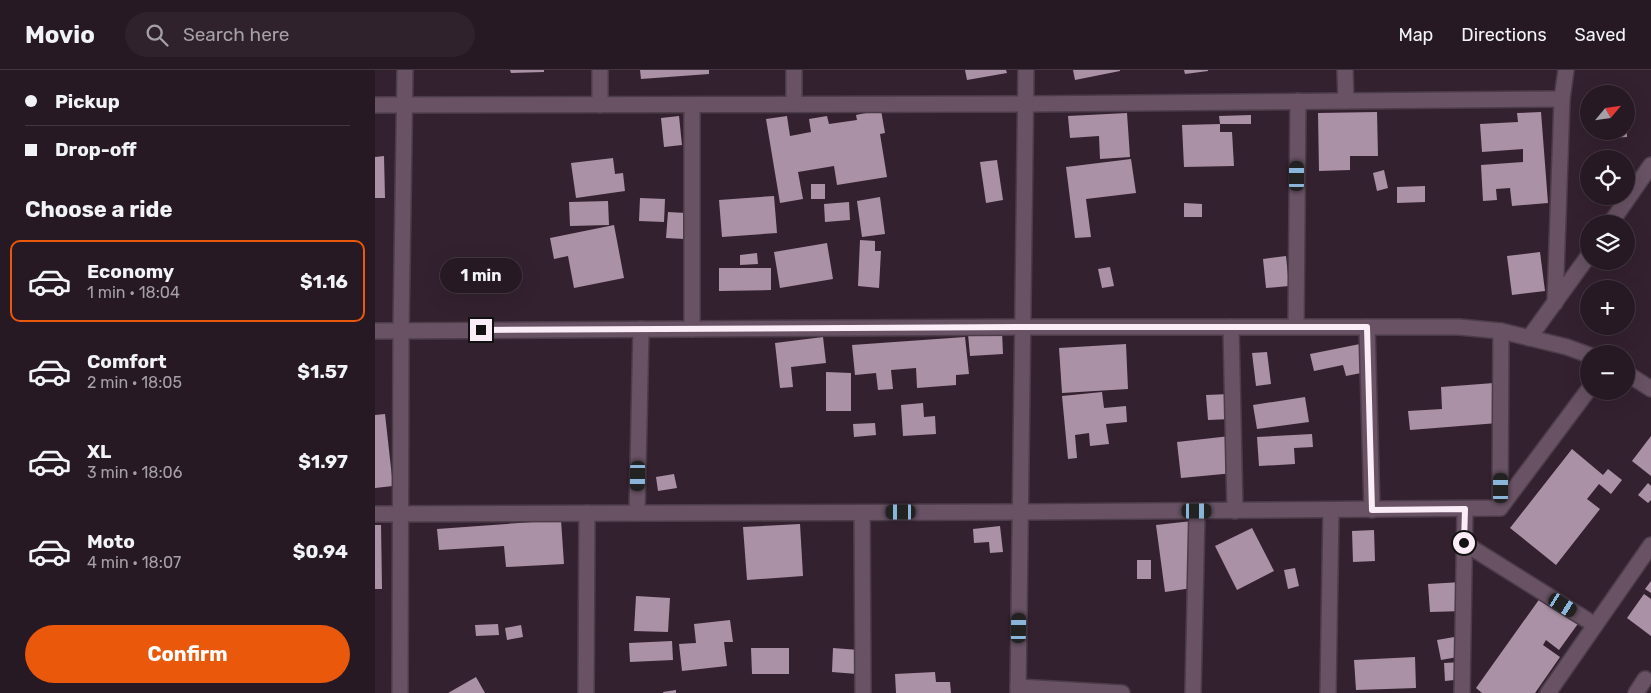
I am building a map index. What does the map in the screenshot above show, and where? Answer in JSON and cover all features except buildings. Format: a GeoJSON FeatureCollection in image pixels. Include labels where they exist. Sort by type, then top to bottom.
{"type":"FeatureCollection","features":[{"type":"Feature","properties":{"kind":"street"},"geometry":{"type":"LineString","coordinates":[[400,693],[401,331],[405,70]]}},
{"type":"Feature","properties":{"kind":"street"},"geometry":{"type":"LineString","coordinates":[[600,70],[600,105]]}},
{"type":"Feature","properties":{"kind":"street"},"geometry":{"type":"LineString","coordinates":[[794,70],[794,104]]}},
{"type":"Feature","properties":{"kind":"street"},"geometry":{"type":"LineString","coordinates":[[1026,70],[1018,690],[1122,693]]}},
{"type":"Feature","properties":{"kind":"street"},"geometry":{"type":"LineString","coordinates":[[1345,70],[1346,101]]}},
{"type":"Feature","properties":{"kind":"street"},"geometry":{"type":"LineString","coordinates":[[1555,303],[1562,99],[1566,70]]}},
{"type":"Feature","properties":{"kind":"street"},"geometry":{"type":"LineString","coordinates":[[375,105],[1025,104],[1562,99]]}},
{"type":"Feature","properties":{"kind":"street"},"geometry":{"type":"LineString","coordinates":[[1296,327],[1298,101]]}},
{"type":"Feature","properties":{"kind":"street"},"geometry":{"type":"LineString","coordinates":[[692,105],[693,329]]}},
{"type":"Feature","properties":{"kind":"street"},"geometry":{"type":"LineString","coordinates":[[1616,215],[1651,165]]}},
{"type":"Feature","properties":{"kind":"street"},"geometry":{"type":"LineString","coordinates":[[1529,338],[1580,267]]}},
{"type":"Feature","properties":{"kind":"street"},"geometry":{"type":"LineString","coordinates":[[375,331],[1023,327],[1459,327],[1501,330],[1580,352]]}},
{"type":"Feature","properties":{"kind":"street"},"geometry":{"type":"LineString","coordinates":[[1231,327],[1235,510]]}},
{"type":"Feature","properties":{"kind":"street"},"geometry":{"type":"LineString","coordinates":[[1367,327],[1372,510]]}},
{"type":"Feature","properties":{"kind":"street"},"geometry":{"type":"LineString","coordinates":[[637,513],[641,329]]}},
{"type":"Feature","properties":{"kind":"street"},"geometry":{"type":"LineString","coordinates":[[1500,508],[1501,330]]}},
{"type":"Feature","properties":{"kind":"street"},"geometry":{"type":"LineString","coordinates":[[1635,379],[1651,389]]}},
{"type":"Feature","properties":{"kind":"street"},"geometry":{"type":"LineString","coordinates":[[1500,508],[1581,400]]}},
{"type":"Feature","properties":{"kind":"street"},"geometry":{"type":"LineString","coordinates":[[375,514],[1500,508]]}},
{"type":"Feature","properties":{"kind":"street"},"geometry":{"type":"LineString","coordinates":[[1463,693],[1465,509]]}},
{"type":"Feature","properties":{"kind":"street"},"geometry":{"type":"LineString","coordinates":[[1329,693],[1331,510]]}},
{"type":"Feature","properties":{"kind":"street"},"geometry":{"type":"LineString","coordinates":[[1193,693],[1197,511]]}},
{"type":"Feature","properties":{"kind":"street"},"geometry":{"type":"LineString","coordinates":[[862,512],[863,693]]}},
{"type":"Feature","properties":{"kind":"street"},"geometry":{"type":"LineString","coordinates":[[585,693],[587,513]]}},
{"type":"Feature","properties":{"kind":"street"},"geometry":{"type":"LineString","coordinates":[[1464,543],[1595,625]]}},
{"type":"Feature","properties":{"kind":"street"},"geometry":{"type":"LineString","coordinates":[[1548,693],[1651,545]]}},
{"type":"Feature","properties":{"kind":"street"},"geometry":{"type":"LineString","coordinates":[[1636,693],[1645,679]]}},
{"type":"Feature","properties":{"kind":"route"},"geometry":{"type":"LineString","coordinates":[[481,330],[1367,327],[1372,510],[1465,509],[1464,543]]}}]}
